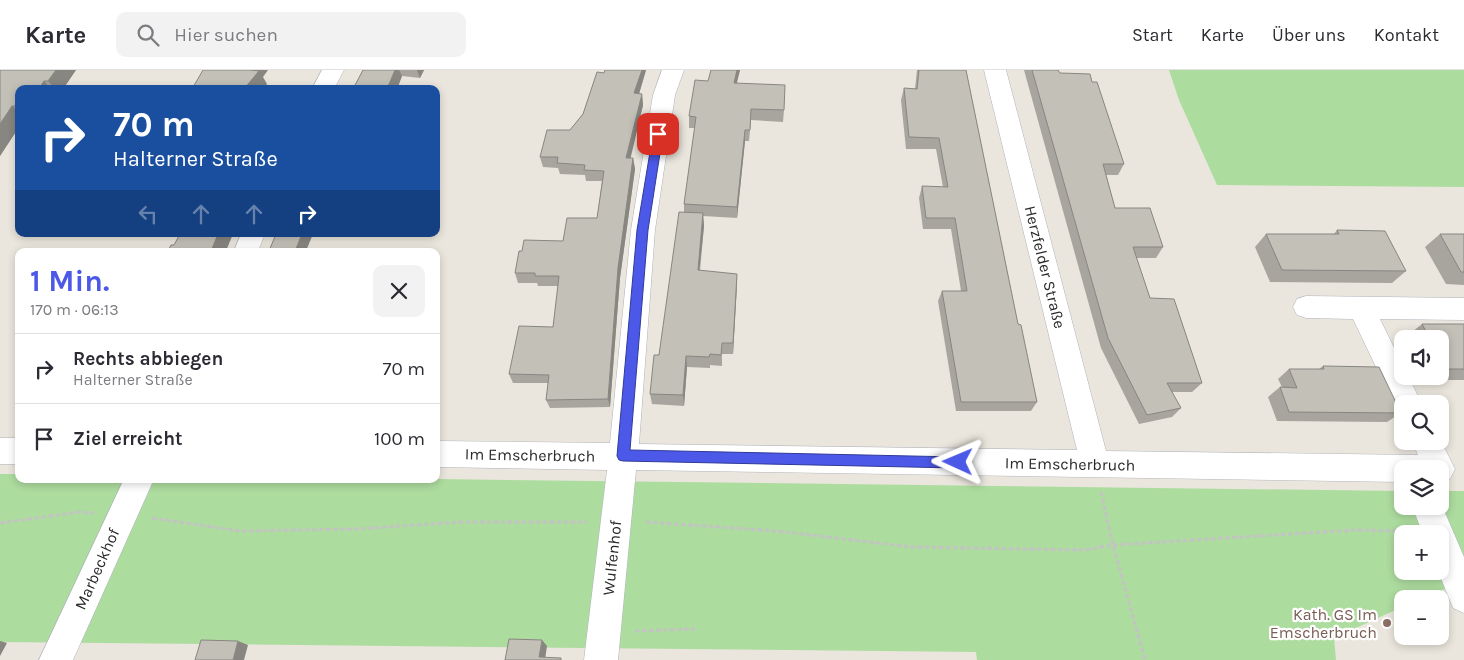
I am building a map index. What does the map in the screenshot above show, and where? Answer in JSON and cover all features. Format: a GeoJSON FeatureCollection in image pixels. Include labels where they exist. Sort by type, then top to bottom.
{"type":"FeatureCollection","features":[{"type":"Feature","properties":{"kind":"street"},"geometry":{"type":"LineString","coordinates":[[325,85],[333,70]]}},
{"type":"Feature","properties":{"kind":"street","name":"Wulfenhof"},"geometry":{"type":"LineString","coordinates":[[603,646],[623,456],[643,230],[664,95],[673,70]]}},
{"type":"Feature","properties":{"kind":"street","name":"Herzfelder Straße"},"geometry":{"type":"LineString","coordinates":[[995,70],[1095,465]]}},
{"type":"Feature","properties":{"kind":"street"},"geometry":{"type":"LineString","coordinates":[[1306,306],[1464,309]]}},
{"type":"Feature","properties":{"kind":"street"},"geometry":{"type":"LineString","coordinates":[[1362,308],[1404,395]]}},
{"type":"Feature","properties":{"kind":"street"},"geometry":{"type":"LineString","coordinates":[[0,451],[15,451]]}},
{"type":"Feature","properties":{"kind":"street","name":"Im Emscherbruch"},"geometry":{"type":"LineString","coordinates":[[440,454],[1095,465],[1394,468]]}},
{"type":"Feature","properties":{"kind":"street"},"geometry":{"type":"LineString","coordinates":[[1449,469],[1464,470]]}},
{"type":"Feature","properties":{"kind":"street","name":"Marbeckhof"},"geometry":{"type":"LineString","coordinates":[[56,660],[137,483]]}},
{"type":"Feature","properties":{"kind":"street"},"geometry":{"type":"LineString","coordinates":[[1449,560],[1464,597]]}},
{"type":"Feature","properties":{"kind":"path"},"geometry":{"type":"LineString","coordinates":[[1095,465],[1113,545],[1145,660]]}},
{"type":"Feature","properties":{"kind":"path"},"geometry":{"type":"LineString","coordinates":[[0,523],[80,512],[122,514],[240,531],[356,530],[461,522],[555,523],[615,520],[777,531],[912,547],[1084,550],[1113,545],[1394,529]]}},
{"type":"Feature","properties":{"kind":"path"},"geometry":{"type":"LineString","coordinates":[[603,646],[695,629]]}},
{"type":"Feature","properties":{"kind":"green space"},"geometry":{"type":"Polygon","coordinates":[[[1169,70],[1464,70],[1464,187],[1217,185],[1179,100],[1169,70]]]}},
{"type":"Feature","properties":{"kind":"green space"},"geometry":{"type":"Polygon","coordinates":[[[0,474],[15,474],[15,483],[440,483],[440,479],[1394,491],[1394,515],[1449,515],[1449,491],[1464,491],[1464,590],[1394,590],[1394,611],[1334,638],[1336,660],[977,660],[976,652],[0,642],[0,474]]]}},
{"type":"Feature","properties":{"kind":"building"},"geometry":{"type":"Polygon","coordinates":[[[0,70],[56,70],[48,81],[44,81],[42,85],[15,85],[15,106],[12,106],[0,124],[0,70]]]}},
{"type":"Feature","properties":{"kind":"building"},"geometry":{"type":"Polygon","coordinates":[[[203,70],[259,71],[247,85],[194,85],[203,70]]]}},
{"type":"Feature","properties":{"kind":"building"},"geometry":{"type":"Polygon","coordinates":[[[363,70],[395,70],[389,85],[355,85],[363,70]]]}},
{"type":"Feature","properties":{"kind":"building"},"geometry":{"type":"Polygon","coordinates":[[[605,70],[642,70],[634,93],[642,94],[626,158],[633,158],[618,268],[608,399],[546,400],[549,375],[509,374],[519,326],[553,327],[559,276],[535,276],[535,273],[515,273],[519,251],[522,251],[524,240],[563,241],[567,218],[597,218],[604,171],[584,170],[585,165],[557,163],[558,157],[540,157],[547,130],[570,130],[583,114],[597,72],[604,73],[605,70]]]}},
{"type":"Feature","properties":{"kind":"building"},"geometry":{"type":"Polygon","coordinates":[[[711,70],[737,70],[734,83],[785,85],[784,110],[751,109],[750,130],[745,130],[737,207],[684,204],[696,117],[689,116],[695,80],[708,81],[711,70]]]}},
{"type":"Feature","properties":{"kind":"building"},"geometry":{"type":"Polygon","coordinates":[[[919,70],[966,70],[1018,324],[1021,325],[1037,402],[961,402],[942,291],[967,291],[955,218],[926,218],[922,186],[948,187],[939,138],[909,137],[904,88],[917,89],[919,70]]]}},
{"type":"Feature","properties":{"kind":"building"},"geometry":{"type":"Polygon","coordinates":[[[1032,70],[1058,70],[1060,73],[1090,74],[1092,82],[1097,82],[1124,164],[1103,164],[1115,208],[1150,208],[1163,247],[1133,247],[1150,298],[1174,299],[1202,383],[1167,383],[1181,408],[1147,415],[1108,338],[1032,70]]]}},
{"type":"Feature","properties":{"kind":"building"},"geometry":{"type":"Polygon","coordinates":[[[679,212],[703,213],[698,270],[737,274],[733,343],[722,343],[721,355],[710,354],[709,357],[686,356],[683,395],[650,394],[654,355],[659,355],[679,212]]]}},
{"type":"Feature","properties":{"kind":"building"},"geometry":{"type":"Polygon","coordinates":[[[1337,230],[1385,231],[1406,271],[1282,270],[1266,234],[1339,234],[1337,230]]]}},
{"type":"Feature","properties":{"kind":"building"},"geometry":{"type":"Polygon","coordinates":[[[1440,234],[1464,234],[1464,272],[1461,272],[1440,234]]]}},
{"type":"Feature","properties":{"kind":"building"},"geometry":{"type":"Polygon","coordinates":[[[178,237],[217,237],[212,248],[170,248],[171,245],[174,245],[178,237]]]}},
{"type":"Feature","properties":{"kind":"building"},"geometry":{"type":"Polygon","coordinates":[[[275,237],[301,237],[296,248],[270,248],[275,237]]]}},
{"type":"Feature","properties":{"kind":"building"},"geometry":{"type":"Polygon","coordinates":[[[1422,324],[1464,324],[1464,369],[1449,369],[1449,330],[1425,330],[1422,324]]]}},
{"type":"Feature","properties":{"kind":"building"},"geometry":{"type":"Polygon","coordinates":[[[1323,366],[1379,367],[1394,398],[1394,413],[1289,412],[1280,387],[1297,388],[1289,369],[1324,369],[1323,366]]]}},
{"type":"Feature","properties":{"kind":"building"},"geometry":{"type":"Polygon","coordinates":[[[509,639],[542,640],[539,657],[561,658],[561,660],[505,660],[509,639]]]}},
{"type":"Feature","properties":{"kind":"building"},"geometry":{"type":"Polygon","coordinates":[[[201,640],[238,641],[233,660],[195,660],[201,640]]]}},
{"type":"Feature","properties":{"kind":"place","name":"Kath. GS Im Emscherbruch"},"geometry":{"type":"Point","coordinates":[1387,623]}},
{"type":"Feature","properties":{"kind":"route"},"geometry":{"type":"LineString","coordinates":[[658,134],[643,230],[623,456],[958,462]]}}]}
